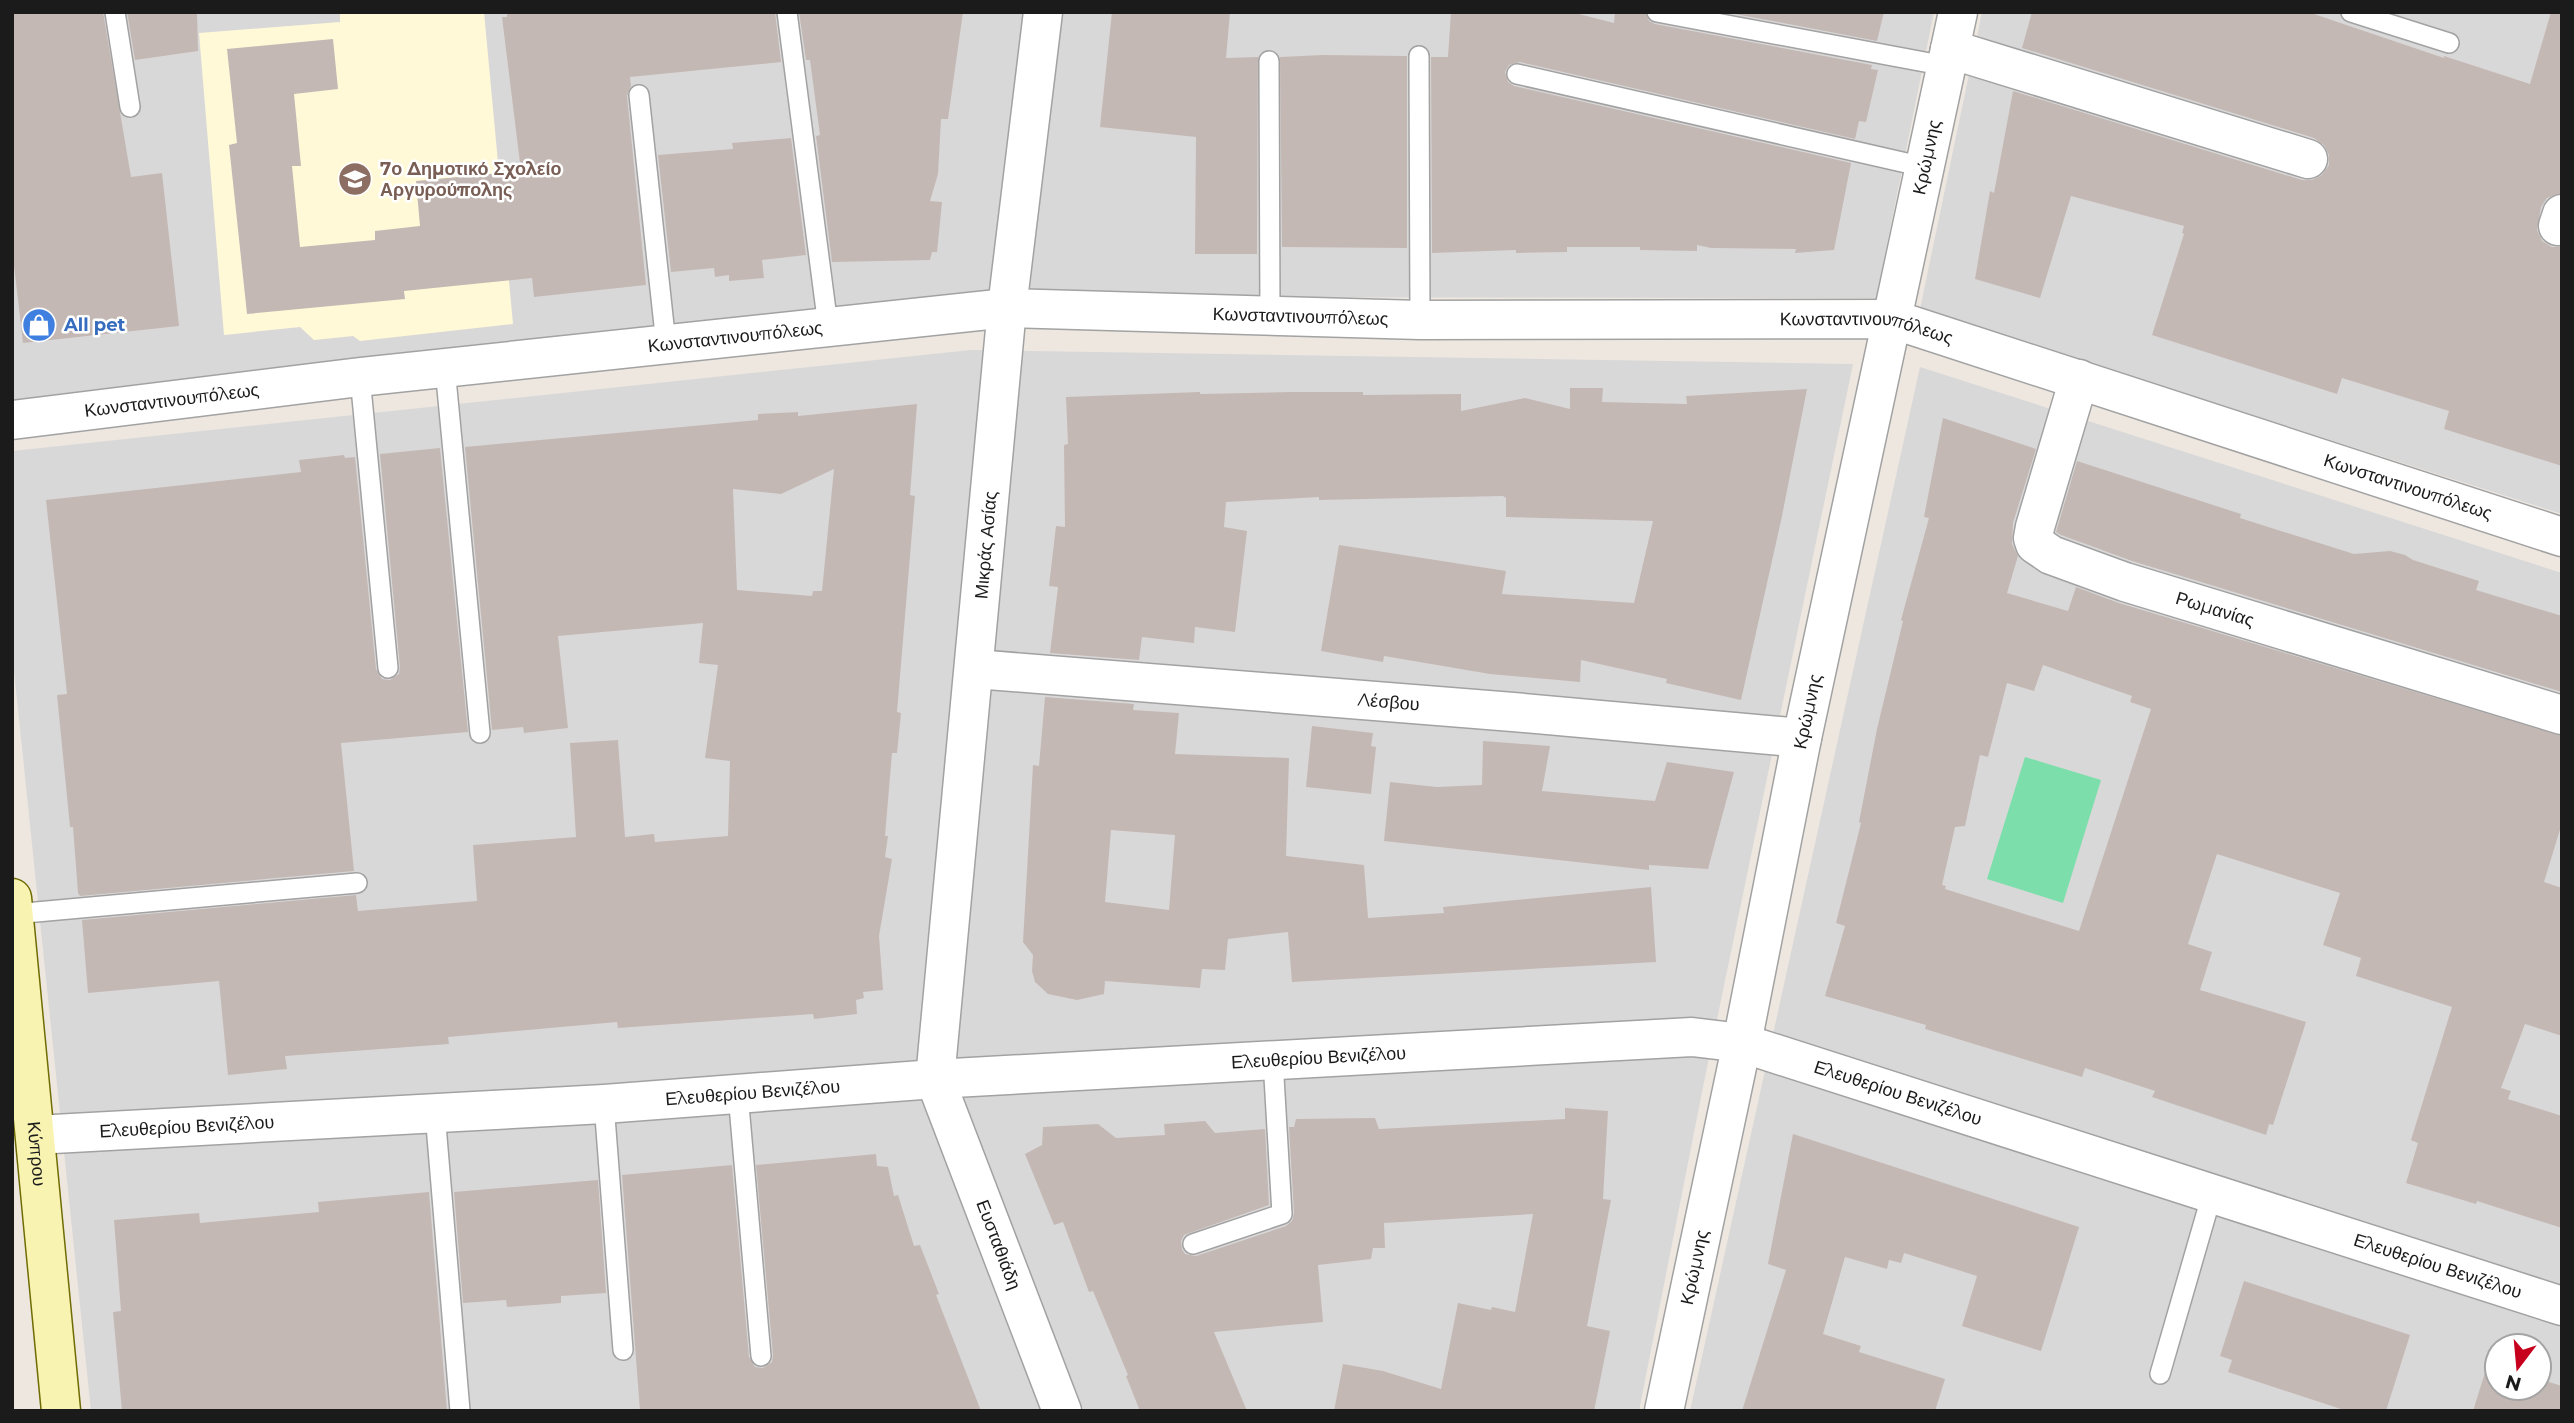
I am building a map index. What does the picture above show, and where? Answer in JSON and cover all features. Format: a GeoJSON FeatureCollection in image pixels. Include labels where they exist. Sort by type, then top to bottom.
{"type":"FeatureCollection","features":[{"type":"Feature","properties":{"kind":"main road","name":"Κύπρου"},"geometry":{"type":"LineString","coordinates":[[13,906],[61,1411]]}},
{"type":"Feature","properties":{"kind":"street","name":"Μικράς Ασίας"},"geometry":{"type":"LineString","coordinates":[[935,1079],[1007,308],[1044,12]]}},
{"type":"Feature","properties":{"kind":"street","name":"Κρώμνης"},"geometry":{"type":"LineString","coordinates":[[1664,1411],[1742,1043],[1802,737],[1958,12]]}},
{"type":"Feature","properties":{"kind":"street"},"geometry":{"type":"LineString","coordinates":[[1948,58],[2308,159]]}},
{"type":"Feature","properties":{"kind":"street","name":"Κωνσταντινουπόλεως"},"geometry":{"type":"LineString","coordinates":[[12,420],[360,377],[1007,308],[1420,320],[1892,319],[2562,537]]}},
{"type":"Feature","properties":{"kind":"street","name":"Ρωμανίας"},"geometry":{"type":"LineString","coordinates":[[2079,379],[2035,527],[2035,544],[2043,550],[2138,587],[2562,715]]}},
{"type":"Feature","properties":{"kind":"street","name":"Λέσβου"},"geometry":{"type":"LineString","coordinates":[[975,669],[1802,737]]}},
{"type":"Feature","properties":{"kind":"street","name":"Ελευθερίου Βενιζέλου"},"geometry":{"type":"LineString","coordinates":[[35,1135],[604,1104],[935,1079],[1692,1037],[1742,1043],[2562,1306]]}},
{"type":"Feature","properties":{"kind":"street","name":"Ευσταθιάδη"},"geometry":{"type":"LineString","coordinates":[[935,1079],[1062,1411]]}},
{"type":"Feature","properties":{"kind":"lane"},"geometry":{"type":"LineString","coordinates":[[114,12],[130,107]]}},
{"type":"Feature","properties":{"kind":"lane"},"geometry":{"type":"LineString","coordinates":[[787,12],[828,326]]}},
{"type":"Feature","properties":{"kind":"lane"},"geometry":{"type":"LineString","coordinates":[[1657,12],[1948,58]]}},
{"type":"Feature","properties":{"kind":"lane"},"geometry":{"type":"LineString","coordinates":[[2351,12],[2449,43]]}},
{"type":"Feature","properties":{"kind":"lane"},"geometry":{"type":"LineString","coordinates":[[1419,56],[1420,320]]}},
{"type":"Feature","properties":{"kind":"lane"},"geometry":{"type":"LineString","coordinates":[[1269,61],[1270,317]]}},
{"type":"Feature","properties":{"kind":"lane"},"geometry":{"type":"LineString","coordinates":[[1517,74],[1924,167]]}},
{"type":"Feature","properties":{"kind":"lane"},"geometry":{"type":"LineString","coordinates":[[639,95],[666,344]]}},
{"type":"Feature","properties":{"kind":"lane"},"geometry":{"type":"LineString","coordinates":[[445,368],[480,733]]}},
{"type":"Feature","properties":{"kind":"lane"},"geometry":{"type":"LineString","coordinates":[[360,377],[388,668]]}},
{"type":"Feature","properties":{"kind":"lane"},"geometry":{"type":"LineString","coordinates":[[13,906],[357,883]]}},
{"type":"Feature","properties":{"kind":"lane"},"geometry":{"type":"LineString","coordinates":[[1193,1244],[1282,1214],[1273,1060]]}},
{"type":"Feature","properties":{"kind":"lane"},"geometry":{"type":"LineString","coordinates":[[738,1094],[761,1356]]}},
{"type":"Feature","properties":{"kind":"lane"},"geometry":{"type":"LineString","coordinates":[[604,1104],[623,1350]]}},
{"type":"Feature","properties":{"kind":"lane"},"geometry":{"type":"LineString","coordinates":[[435,1113],[460,1411]]}},
{"type":"Feature","properties":{"kind":"lane"},"geometry":{"type":"LineString","coordinates":[[2160,1374],[2212,1194]]}},
{"type":"Feature","properties":{"kind":"shaded area"},"geometry":{"type":"Polygon","coordinates":[[[12,12],[1934,12],[1876,298],[980,297],[12,404],[12,12]]]}},
{"type":"Feature","properties":{"kind":"shaded area","name":"7ο Δημοτικό Σχολείο Αργυρούπολης"},"geometry":{"type":"Polygon","coordinates":[[[340,12],[484,12],[513,324],[360,341],[353,336],[314,340],[300,327],[224,335],[199,33],[340,22],[340,12]]]}},
{"type":"Feature","properties":{"kind":"shaded area"},"geometry":{"type":"Polygon","coordinates":[[[1982,12],[2562,12],[2562,514],[1920,309],[1982,12]]]}},
{"type":"Feature","properties":{"kind":"shaded area"},"geometry":{"type":"Polygon","coordinates":[[[971,350],[1853,364],[1704,1082],[1639,1411],[91,1411],[12,652],[12,451],[971,350]]]}},
{"type":"Feature","properties":{"kind":"shaded area"},"geometry":{"type":"Polygon","coordinates":[[[1920,367],[2562,573],[2562,1411],[1690,1411],[1920,367]]]}},
{"type":"Feature","properties":{"kind":"green space"},"geometry":{"type":"Polygon","coordinates":[[[2025,757],[2101,780],[2063,903],[1987,879],[2025,757]]]}},
{"type":"Feature","properties":{"kind":"building"},"geometry":{"type":"Polygon","coordinates":[[[12,12],[103,12],[131,177],[162,173],[179,326],[23,343],[12,248],[12,12]]]}},
{"type":"Feature","properties":{"kind":"building"},"geometry":{"type":"Polygon","coordinates":[[[127,12],[197,12],[198,51],[135,60],[127,12]]]}},
{"type":"Feature","properties":{"kind":"building"},"geometry":{"type":"Polygon","coordinates":[[[507,12],[775,12],[781,62],[630,77],[631,86],[627,96],[646,285],[534,297],[532,278],[404,291],[405,299],[247,314],[229,145],[237,143],[227,49],[333,39],[338,89],[294,94],[301,166],[292,166],[300,247],[375,240],[375,231],[420,226],[416,181],[521,171],[502,17],[507,17],[507,12]]]}},
{"type":"Feature","properties":{"kind":"building"},"geometry":{"type":"Polygon","coordinates":[[[799,12],[963,12],[948,119],[941,119],[938,174],[930,201],[942,202],[937,252],[932,252],[930,260],[832,262],[816,136],[820,135],[810,60],[806,60],[799,12]]]}},
{"type":"Feature","properties":{"kind":"building"},"geometry":{"type":"Polygon","coordinates":[[[1112,12],[1230,12],[1226,58],[1258,57],[1257,254],[1195,254],[1196,137],[1100,127],[1112,12]]]}},
{"type":"Feature","properties":{"kind":"building"},"geometry":{"type":"Polygon","coordinates":[[[1451,12],[1571,12],[1614,23],[1615,12],[1645,12],[1649,21],[1655,24],[1872,65],[1871,69],[1878,70],[1866,122],[1859,121],[1855,139],[1520,62],[1509,65],[1505,72],[1508,82],[1514,86],[1851,163],[1834,250],[1795,253],[1796,249],[1711,248],[1697,245],[1697,251],[1640,250],[1640,247],[1567,247],[1567,252],[1516,253],[1516,250],[1432,253],[1431,57],[1448,57],[1451,12]]]}},
{"type":"Feature","properties":{"kind":"building"},"geometry":{"type":"Polygon","coordinates":[[[1725,12],[1884,12],[1877,41],[1725,12]]]}},
{"type":"Feature","properties":{"kind":"building"},"geometry":{"type":"Polygon","coordinates":[[[2032,12],[2308,12],[2530,84],[2551,12],[2562,12],[2562,193],[2547,198],[2541,207],[2537,230],[2542,241],[2552,247],[2562,247],[2562,466],[2444,429],[2449,411],[2342,378],[2337,394],[2152,335],[2184,234],[2184,226],[2071,196],[2040,298],[1975,279],[1990,191],[1994,193],[2013,91],[2302,180],[2312,180],[2322,175],[2329,165],[2329,155],[2324,145],[2314,138],[2022,48],[2032,12]]]}},
{"type":"Feature","properties":{"kind":"building"},"geometry":{"type":"Polygon","coordinates":[[[1407,56],[1407,248],[1282,247],[1280,57],[1407,56]]]}},
{"type":"Feature","properties":{"kind":"building"},"geometry":{"type":"Polygon","coordinates":[[[791,138],[806,255],[762,260],[764,278],[729,281],[729,275],[715,277],[714,268],[671,272],[658,155],[733,149],[732,143],[791,138]]]}},
{"type":"Feature","properties":{"kind":"building"},"geometry":{"type":"Polygon","coordinates":[[[1570,388],[1603,388],[1602,402],[1687,404],[1686,396],[1807,389],[1741,700],[1666,683],[1667,679],[1581,660],[1580,682],[1490,674],[1384,656],[1383,662],[1321,651],[1339,545],[1506,571],[1502,594],[1634,603],[1653,521],[1506,517],[1506,498],[1503,496],[1319,500],[1319,497],[1226,502],[1224,527],[1247,531],[1235,632],[1195,627],[1194,643],[1142,637],[1139,660],[1050,653],[1058,587],[1049,586],[1056,526],[1065,527],[1064,445],[1068,444],[1066,397],[1200,392],[1461,394],[1461,411],[1525,398],[1570,409],[1570,388]]]}},
{"type":"Feature","properties":{"kind":"building"},"geometry":{"type":"Polygon","coordinates":[[[917,404],[910,495],[915,496],[897,712],[901,713],[897,753],[892,753],[885,836],[888,836],[885,857],[892,859],[879,936],[883,990],[863,992],[864,998],[856,1000],[857,1014],[814,1019],[813,1014],[618,1028],[617,1022],[448,1037],[449,1044],[285,1056],[287,1069],[228,1075],[219,981],[88,993],[82,920],[356,895],[358,911],[477,901],[473,845],[576,837],[570,743],[618,740],[625,837],[654,834],[655,842],[728,836],[730,761],[705,758],[718,665],[699,663],[703,623],[558,636],[568,728],[524,733],[523,727],[492,730],[465,447],[758,420],[758,414],[798,412],[798,416],[917,404]],[[834,469],[781,494],[733,489],[737,590],[812,596],[813,591],[822,591],[834,469]]]}},
{"type":"Feature","properties":{"kind":"building"},"geometry":{"type":"Polygon","coordinates":[[[1943,418],[2036,449],[2013,523],[2012,544],[2018,556],[2007,593],[2068,611],[2076,587],[2119,603],[2562,736],[2562,823],[2544,882],[2562,888],[2562,1036],[2525,1024],[2501,1088],[2511,1091],[2508,1099],[2562,1116],[2562,1228],[2477,1201],[2476,1204],[2406,1183],[2418,1143],[2411,1140],[2452,1007],[2356,976],[2361,958],[2323,945],[2340,893],[2217,854],[2188,944],[2212,952],[2200,990],[2306,1022],[2273,1125],[2269,1124],[2266,1135],[2152,1097],[2155,1091],[2085,1068],[2082,1077],[1925,1029],[1926,1025],[1825,996],[1845,926],[1836,923],[1861,823],[1859,822],[1877,729],[1903,621],[1901,620],[1929,518],[1924,517],[1943,418]],[[2043,665],[2034,691],[2007,683],[1988,757],[1980,755],[1965,826],[1955,827],[1942,885],[1946,886],[1945,889],[2079,931],[2151,709],[2130,702],[2132,696],[2043,665]]]}},
{"type":"Feature","properties":{"kind":"building"},"geometry":{"type":"Polygon","coordinates":[[[440,448],[468,732],[341,743],[354,871],[80,896],[57,695],[67,694],[46,500],[301,472],[299,460],[344,455],[345,458],[355,457],[376,669],[382,679],[390,680],[399,674],[400,667],[380,454],[440,448]]]}},
{"type":"Feature","properties":{"kind":"building"},"geometry":{"type":"Polygon","coordinates":[[[2077,461],[2241,514],[2240,518],[2354,554],[2390,551],[2405,555],[2479,581],[2476,590],[2562,616],[2562,692],[2132,561],[2061,535],[2056,532],[2077,461]]]}},
{"type":"Feature","properties":{"kind":"building"},"geometry":{"type":"Polygon","coordinates":[[[1045,697],[1134,704],[1133,710],[1179,713],[1175,754],[1289,758],[1286,856],[1364,865],[1368,918],[1444,913],[1443,907],[1651,887],[1656,962],[1292,982],[1288,932],[1228,939],[1225,970],[1202,969],[1200,988],[1105,981],[1104,994],[1077,1000],[1048,994],[1035,982],[1032,971],[1033,955],[1023,942],[1033,765],[1039,766],[1045,697]],[[1111,830],[1105,902],[1169,910],[1175,835],[1111,830]]]}},
{"type":"Feature","properties":{"kind":"building"},"geometry":{"type":"Polygon","coordinates":[[[1312,726],[1373,733],[1371,746],[1376,747],[1371,794],[1306,787],[1312,726]]]}},
{"type":"Feature","properties":{"kind":"building"},"geometry":{"type":"Polygon","coordinates":[[[1483,741],[1550,746],[1542,791],[1655,801],[1667,762],[1734,772],[1708,869],[1649,865],[1649,870],[1384,841],[1390,782],[1437,787],[1482,785],[1483,741]]]}},
{"type":"Feature","properties":{"kind":"building"},"geometry":{"type":"Polygon","coordinates":[[[1565,1108],[1608,1111],[1603,1199],[1611,1200],[1587,1326],[1610,1331],[1594,1411],[1334,1411],[1343,1364],[1383,1371],[1441,1389],[1458,1303],[1515,1312],[1533,1214],[1384,1223],[1385,1248],[1373,1248],[1371,1259],[1318,1265],[1323,1322],[1214,1332],[1247,1411],[1140,1411],[1126,1376],[1128,1375],[1093,1291],[1089,1292],[1063,1222],[1054,1225],[1025,1154],[1042,1145],[1043,1127],[1098,1124],[1116,1138],[1165,1135],[1164,1124],[1205,1121],[1215,1133],[1265,1129],[1269,1205],[1184,1235],[1181,1241],[1182,1249],[1185,1254],[1196,1256],[1286,1226],[1292,1221],[1294,1213],[1289,1127],[1294,1127],[1296,1119],[1375,1118],[1379,1129],[1565,1119],[1565,1108]]]}},
{"type":"Feature","properties":{"kind":"building"},"geometry":{"type":"Polygon","coordinates":[[[1793,1134],[2079,1227],[2041,1351],[1962,1326],[1977,1276],[1904,1253],[1901,1263],[1889,1260],[1887,1269],[1845,1257],[1823,1334],[1861,1346],[1859,1352],[1945,1379],[1935,1411],[1742,1411],[1786,1270],[1768,1264],[1793,1134]]]}},
{"type":"Feature","properties":{"kind":"building"},"geometry":{"type":"Polygon","coordinates":[[[876,1154],[877,1166],[888,1167],[894,1196],[898,1195],[914,1246],[920,1245],[939,1294],[936,1295],[981,1411],[640,1411],[622,1175],[732,1165],[749,1357],[755,1367],[763,1368],[772,1362],[773,1355],[756,1165],[876,1154]]]}},
{"type":"Feature","properties":{"kind":"building"},"geometry":{"type":"Polygon","coordinates":[[[598,1180],[606,1293],[561,1296],[561,1303],[507,1307],[506,1300],[463,1303],[454,1192],[598,1180]]]}},
{"type":"Feature","properties":{"kind":"building"},"geometry":{"type":"Polygon","coordinates":[[[429,1192],[447,1411],[122,1411],[113,1312],[121,1311],[114,1220],[199,1213],[200,1223],[319,1212],[318,1202],[429,1192]]]}},
{"type":"Feature","properties":{"kind":"building"},"geometry":{"type":"Polygon","coordinates":[[[2244,1281],[2410,1335],[2386,1411],[2347,1411],[2228,1372],[2232,1360],[2220,1356],[2244,1281]]]}},
{"type":"Feature","properties":{"kind":"building"},"geometry":{"type":"Polygon","coordinates":[[[2483,1379],[2483,1402],[2553,1402],[2553,1383],[2562,1386],[2562,1411],[2473,1411],[2483,1379]]]}},
{"type":"Feature","properties":{"kind":"place","name":"7ο Δημοτικό Σχολείο Αργυρούπολης"},"geometry":{"type":"Point","coordinates":[355,179]}},
{"type":"Feature","properties":{"kind":"place","name":"All pet"},"geometry":{"type":"Point","coordinates":[39,325]}}]}
